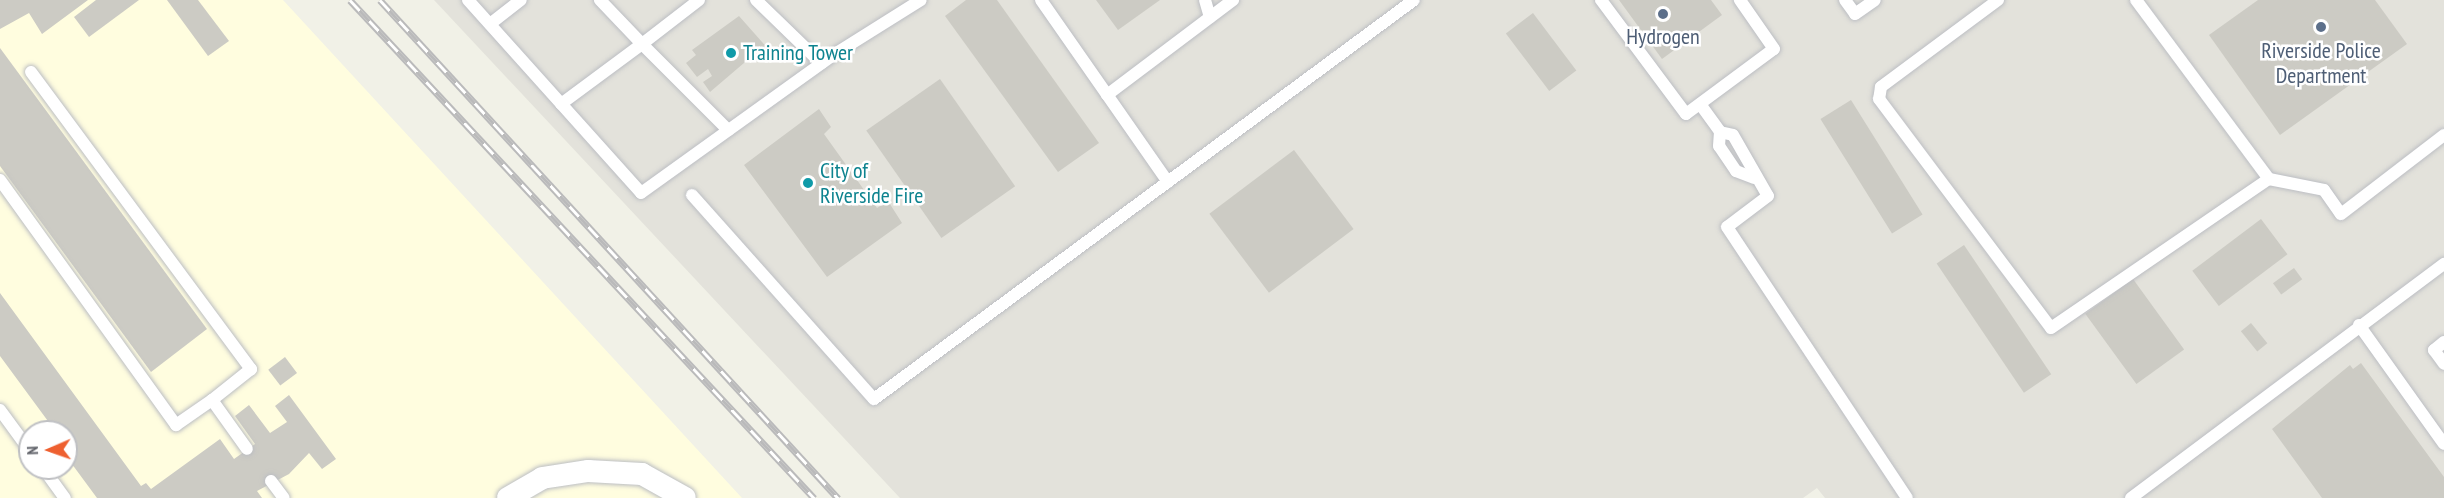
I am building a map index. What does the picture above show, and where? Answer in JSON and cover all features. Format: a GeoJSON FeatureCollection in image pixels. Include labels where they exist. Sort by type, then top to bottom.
{"type":"FeatureCollection","features":[{"type":"Feature","properties":{"kind":"street"},"geometry":{"type":"LineString","coordinates":[[508,498],[542,478],[588,471],[642,474],[685,498]]}},
{"type":"Feature","properties":{"kind":"lane"},"geometry":{"type":"LineString","coordinates":[[468,0],[641,194],[821,63],[921,0]]}},
{"type":"Feature","properties":{"kind":"lane"},"geometry":{"type":"LineString","coordinates":[[490,24],[521,0]]}},
{"type":"Feature","properties":{"kind":"lane"},"geometry":{"type":"LineString","coordinates":[[600,0],[728,130]]}},
{"type":"Feature","properties":{"kind":"lane"},"geometry":{"type":"LineString","coordinates":[[561,104],[699,0]]}},
{"type":"Feature","properties":{"kind":"lane"},"geometry":{"type":"LineString","coordinates":[[756,0],[821,63]]}},
{"type":"Feature","properties":{"kind":"lane"},"geometry":{"type":"LineString","coordinates":[[1041,0],[1168,182]]}},
{"type":"Feature","properties":{"kind":"lane"},"geometry":{"type":"LineString","coordinates":[[1205,0],[1210,17]]}},
{"type":"Feature","properties":{"kind":"lane"},"geometry":{"type":"LineString","coordinates":[[1107,95],[1233,0]]}},
{"type":"Feature","properties":{"kind":"lane"},"geometry":{"type":"LineString","coordinates":[[692,195],[874,399],[1414,0]]}},
{"type":"Feature","properties":{"kind":"lane"},"geometry":{"type":"LineString","coordinates":[[1601,0],[1686,114],[1774,50],[1740,0]]}},
{"type":"Feature","properties":{"kind":"lane"},"geometry":{"type":"LineString","coordinates":[[1845,0],[1855,14],[1875,0]]}},
{"type":"Feature","properties":{"kind":"lane"},"geometry":{"type":"LineString","coordinates":[[1998,0],[1881,87],[1879,99],[2051,328],[2269,179]]}},
{"type":"Feature","properties":{"kind":"lane"},"geometry":{"type":"LineString","coordinates":[[2136,0],[2269,179],[2324,190],[2341,214],[2444,135]]}},
{"type":"Feature","properties":{"kind":"lane"},"geometry":{"type":"LineString","coordinates":[[0,180],[176,424],[212,400],[251,369],[31,72]]}},
{"type":"Feature","properties":{"kind":"lane"},"geometry":{"type":"LineString","coordinates":[[1700,104],[1720,132],[1733,135],[1754,178],[1768,196],[1727,227],[1907,498]]}},
{"type":"Feature","properties":{"kind":"lane"},"geometry":{"type":"LineString","coordinates":[[2131,498],[2359,325],[2444,264]]}},
{"type":"Feature","properties":{"kind":"lane"},"geometry":{"type":"LineString","coordinates":[[2359,325],[2444,444]]}},
{"type":"Feature","properties":{"kind":"lane"},"geometry":{"type":"LineString","coordinates":[[2444,342],[2434,350],[2444,364]]}},
{"type":"Feature","properties":{"kind":"lane"},"geometry":{"type":"LineString","coordinates":[[212,400],[247,449]]}},
{"type":"Feature","properties":{"kind":"lane"},"geometry":{"type":"LineString","coordinates":[[0,410],[18,435]]}},
{"type":"Feature","properties":{"kind":"lane"},"geometry":{"type":"LineString","coordinates":[[52,480],[65,498]]}},
{"type":"Feature","properties":{"kind":"lane"},"geometry":{"type":"LineString","coordinates":[[271,481],[284,498]]}},
{"type":"Feature","properties":{"kind":"shaded area"},"geometry":{"type":"Polygon","coordinates":[[[0,0],[283,0],[742,498],[0,498],[0,0]]]}},
{"type":"Feature","properties":{"kind":"shaded area"},"geometry":{"type":"Polygon","coordinates":[[[434,0],[2444,0],[2444,498],[1825,498],[1817,488],[1803,498],[900,498],[434,0]]]}},
{"type":"Feature","properties":{"kind":"building"},"geometry":{"type":"Polygon","coordinates":[[[0,0],[88,0],[42,34],[29,13],[0,29],[0,0]]]}},
{"type":"Feature","properties":{"kind":"building"},"geometry":{"type":"Polygon","coordinates":[[[96,0],[139,0],[89,37],[74,17],[96,0]]]}},
{"type":"Feature","properties":{"kind":"building"},"geometry":{"type":"Polygon","coordinates":[[[167,0],[198,0],[229,41],[208,56],[167,0]]]}},
{"type":"Feature","properties":{"kind":"building"},"geometry":{"type":"Polygon","coordinates":[[[966,0],[997,0],[1099,143],[1058,172],[945,16],[966,0]]]}},
{"type":"Feature","properties":{"kind":"building"},"geometry":{"type":"Polygon","coordinates":[[[1096,0],[1160,0],[1118,30],[1096,0]]]}},
{"type":"Feature","properties":{"kind":"building"},"geometry":{"type":"Polygon","coordinates":[[[1619,0],[1711,0],[1722,15],[1662,59],[1619,0]]]}},
{"type":"Feature","properties":{"kind":"building"},"geometry":{"type":"Polygon","coordinates":[[[2258,0],[2375,0],[2407,44],[2280,135],[2209,35],[2258,0]]]}},
{"type":"Feature","properties":{"kind":"building"},"geometry":{"type":"Polygon","coordinates":[[[1533,13],[1576,71],[1549,91],[1506,33],[1533,13]]]}},
{"type":"Feature","properties":{"kind":"building","name":"Training Tower"},"geometry":{"type":"Polygon","coordinates":[[[739,16],[770,51],[755,61],[751,57],[710,92],[703,82],[712,76],[708,69],[697,77],[686,63],[696,55],[692,50],[739,16]]]}},
{"type":"Feature","properties":{"kind":"building"},"geometry":{"type":"Polygon","coordinates":[[[0,48],[207,329],[151,372],[0,166],[0,48]]]}},
{"type":"Feature","properties":{"kind":"building"},"geometry":{"type":"Polygon","coordinates":[[[940,79],[1015,186],[941,238],[866,131],[940,79]]]}},
{"type":"Feature","properties":{"kind":"building"},"geometry":{"type":"Polygon","coordinates":[[[1851,100],[1923,214],[1892,234],[1820,119],[1851,100]]]}},
{"type":"Feature","properties":{"kind":"building","name":"City of Riverside Fire"},"geometry":{"type":"Polygon","coordinates":[[[819,109],[831,127],[824,134],[877,208],[888,201],[902,223],[827,277],[744,165],[819,109]]]}},
{"type":"Feature","properties":{"kind":"building"},"geometry":{"type":"Polygon","coordinates":[[[1294,150],[1354,229],[1269,293],[1209,214],[1294,150]]]}},
{"type":"Feature","properties":{"kind":"building"},"geometry":{"type":"Polygon","coordinates":[[[2261,219],[2287,254],[2219,306],[2192,271],[2261,219]]]}},
{"type":"Feature","properties":{"kind":"building"},"geometry":{"type":"Polygon","coordinates":[[[1964,245],[2051,374],[2024,393],[1937,263],[1964,245]]]}},
{"type":"Feature","properties":{"kind":"building"},"geometry":{"type":"Polygon","coordinates":[[[2294,268],[2302,279],[2281,295],[2273,283],[2294,268]]]}},
{"type":"Feature","properties":{"kind":"building"},"geometry":{"type":"Polygon","coordinates":[[[2133,279],[2184,349],[2136,384],[2085,314],[2133,279]]]}},
{"type":"Feature","properties":{"kind":"building"},"geometry":{"type":"Polygon","coordinates":[[[0,293],[141,486],[146,483],[151,489],[220,439],[234,459],[255,444],[235,416],[249,405],[270,433],[287,422],[275,406],[289,395],[336,459],[322,469],[309,453],[289,474],[257,491],[262,498],[97,498],[78,472],[78,420],[47,420],[0,356],[0,293]]]}},
{"type":"Feature","properties":{"kind":"building"},"geometry":{"type":"Polygon","coordinates":[[[2251,323],[2267,343],[2257,351],[2241,331],[2251,323]]]}},
{"type":"Feature","properties":{"kind":"building"},"geometry":{"type":"Polygon","coordinates":[[[285,357],[297,373],[280,386],[268,370],[285,357]]]}},
{"type":"Feature","properties":{"kind":"building"},"geometry":{"type":"Polygon","coordinates":[[[2361,363],[2444,477],[2444,498],[2322,498],[2272,429],[2350,365],[2353,369],[2361,363]]]}},
{"type":"Feature","properties":{"kind":"railway"},"geometry":{"type":"LineString","coordinates":[[350,0],[814,498]]}},
{"type":"Feature","properties":{"kind":"railway"},"geometry":{"type":"LineString","coordinates":[[380,0],[838,498]]}},
{"type":"Feature","properties":{"kind":"place","name":"Hydrogen"},"geometry":{"type":"Point","coordinates":[1663,14]}},
{"type":"Feature","properties":{"kind":"place","name":"Riverside Police Department"},"geometry":{"type":"Point","coordinates":[2321,27]}},
{"type":"Feature","properties":{"kind":"place","name":"Training Tower"},"geometry":{"type":"Point","coordinates":[731,53]}},
{"type":"Feature","properties":{"kind":"place","name":"City of Riverside Fire"},"geometry":{"type":"Point","coordinates":[808,183]}}]}
